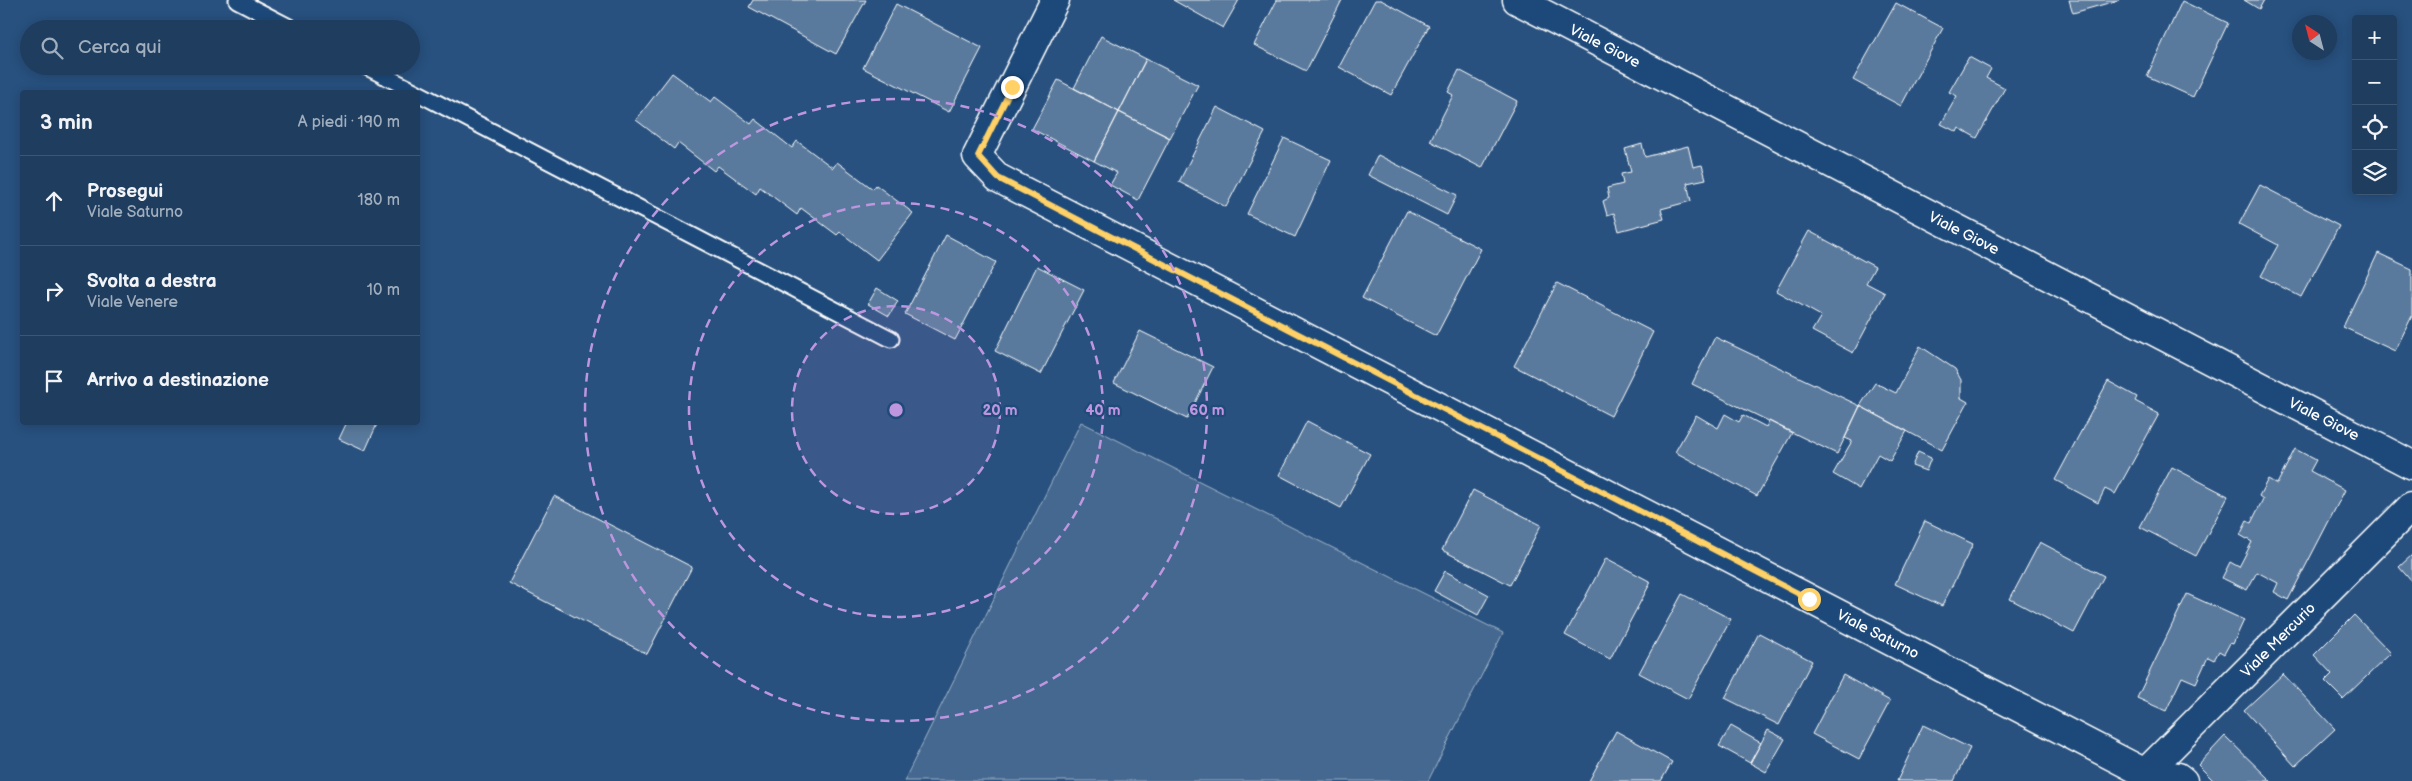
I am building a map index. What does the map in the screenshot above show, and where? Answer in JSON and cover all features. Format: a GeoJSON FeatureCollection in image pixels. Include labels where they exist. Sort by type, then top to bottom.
{"type":"FeatureCollection","features":[{"type":"Feature","properties":{"kind":"street","name":"Viale Saturno"},"geometry":{"type":"LineString","coordinates":[[1055,0],[978,156],[998,178],[2144,773]]}},
{"type":"Feature","properties":{"kind":"street","name":"Viale Giove"},"geometry":{"type":"LineString","coordinates":[[1517,0],[2412,465]]}},
{"type":"Feature","properties":{"kind":"street","name":"Viale Mercurio"},"geometry":{"type":"LineString","coordinates":[[2144,773],[2412,506]]}},
{"type":"Feature","properties":{"kind":"street"},"geometry":{"type":"LineString","coordinates":[[2144,773],[2178,777],[2183,781]]}},
{"type":"Feature","properties":{"kind":"lane"},"geometry":{"type":"LineString","coordinates":[[237,0],[276,20]]}},
{"type":"Feature","properties":{"kind":"lane"},"geometry":{"type":"LineString","coordinates":[[382,75],[411,90]]}},
{"type":"Feature","properties":{"kind":"lane"},"geometry":{"type":"LineString","coordinates":[[420,95],[891,339]]}},
{"type":"Feature","properties":{"kind":"shaded area"},"geometry":{"type":"Polygon","coordinates":[[[1081,422],[1503,633],[1428,781],[904,781],[1081,422]]]}},
{"type":"Feature","properties":{"kind":"building"},"geometry":{"type":"Polygon","coordinates":[[[753,0],[866,0],[836,54],[749,7],[753,0]]]}},
{"type":"Feature","properties":{"kind":"building"},"geometry":{"type":"Polygon","coordinates":[[[1173,0],[1239,0],[1223,28],[1173,0]]]}},
{"type":"Feature","properties":{"kind":"building"},"geometry":{"type":"Polygon","coordinates":[[[1277,0],[1342,0],[1306,71],[1254,45],[1277,0]]]}},
{"type":"Feature","properties":{"kind":"building"},"geometry":{"type":"Polygon","coordinates":[[[1375,0],[1381,0],[1429,26],[1391,95],[1339,67],[1375,0]]]}},
{"type":"Feature","properties":{"kind":"building"},"geometry":{"type":"Polygon","coordinates":[[[2069,0],[2119,0],[2073,13],[2069,0]]]}},
{"type":"Feature","properties":{"kind":"building"},"geometry":{"type":"Polygon","coordinates":[[[2244,0],[2264,0],[2259,9],[2244,0]]]}},
{"type":"Feature","properties":{"kind":"building"},"geometry":{"type":"Polygon","coordinates":[[[2182,1],[2228,23],[2193,97],[2147,76],[2182,1]]]}},
{"type":"Feature","properties":{"kind":"building"},"geometry":{"type":"Polygon","coordinates":[[[1896,3],[1943,28],[1901,106],[1853,80],[1896,3]]]}},
{"type":"Feature","properties":{"kind":"building"},"geometry":{"type":"Polygon","coordinates":[[[896,4],[982,48],[949,112],[863,68],[896,4]]]}},
{"type":"Feature","properties":{"kind":"building"},"geometry":{"type":"Polygon","coordinates":[[[1101,36],[1146,59],[1119,112],[1074,88],[1101,36]]]}},
{"type":"Feature","properties":{"kind":"building"},"geometry":{"type":"Polygon","coordinates":[[[1969,57],[1991,69],[1986,78],[2005,88],[1977,138],[1959,128],[1957,132],[1941,124],[1957,96],[1949,92],[1969,57]]]}},
{"type":"Feature","properties":{"kind":"building"},"geometry":{"type":"Polygon","coordinates":[[[1146,59],[1198,85],[1170,138],[1119,112],[1146,59]]]}},
{"type":"Feature","properties":{"kind":"building"},"geometry":{"type":"Polygon","coordinates":[[[1459,70],[1517,101],[1482,168],[1430,141],[1453,95],[1448,92],[1459,70]]]}},
{"type":"Feature","properties":{"kind":"building"},"geometry":{"type":"Polygon","coordinates":[[[672,73],[711,102],[715,97],[751,124],[755,119],[792,148],[797,141],[833,168],[837,162],[873,189],[876,185],[913,213],[877,260],[840,232],[837,235],[801,208],[797,215],[760,187],[756,194],[718,166],[714,171],[678,143],[674,149],[636,120],[672,73]]]}},
{"type":"Feature","properties":{"kind":"building"},"geometry":{"type":"Polygon","coordinates":[[[1058,80],[1119,112],[1094,161],[1032,129],[1058,80]]]}},
{"type":"Feature","properties":{"kind":"building"},"geometry":{"type":"Polygon","coordinates":[[[1217,107],[1265,132],[1226,207],[1179,182],[1217,107]]]}},
{"type":"Feature","properties":{"kind":"building"},"geometry":{"type":"Polygon","coordinates":[[[1119,112],[1170,138],[1138,200],[1110,185],[1117,173],[1094,161],[1119,112]]]}},
{"type":"Feature","properties":{"kind":"building"},"geometry":{"type":"Polygon","coordinates":[[[1284,138],[1331,160],[1295,237],[1247,214],[1284,138]]]}},
{"type":"Feature","properties":{"kind":"building"},"geometry":{"type":"Polygon","coordinates":[[[1642,144],[1645,157],[1688,146],[1693,167],[1702,165],[1706,179],[1687,183],[1691,201],[1661,209],[1664,219],[1619,231],[1614,213],[1607,215],[1603,201],[1609,198],[1607,188],[1623,184],[1621,174],[1631,172],[1625,149],[1642,144]]]}},
{"type":"Feature","properties":{"kind":"building"},"geometry":{"type":"Polygon","coordinates":[[[1378,155],[1457,195],[1447,215],[1368,175],[1378,155]]]}},
{"type":"Feature","properties":{"kind":"building"},"geometry":{"type":"Polygon","coordinates":[[[2260,185],[2339,226],[2301,297],[2261,276],[2278,245],[2239,224],[2260,185]]]}},
{"type":"Feature","properties":{"kind":"building"},"geometry":{"type":"Polygon","coordinates":[[[1407,211],[1481,249],[1436,336],[1362,298],[1407,211]]]}},
{"type":"Feature","properties":{"kind":"building"},"geometry":{"type":"Polygon","coordinates":[[[1809,231],[1875,267],[1866,283],[1885,293],[1853,353],[1812,331],[1821,316],[1776,291],[1809,231]]]}},
{"type":"Feature","properties":{"kind":"building"},"geometry":{"type":"Polygon","coordinates":[[[946,235],[996,262],[955,340],[905,314],[946,235]]]}},
{"type":"Feature","properties":{"kind":"building"},"geometry":{"type":"Polygon","coordinates":[[[2378,253],[2412,269],[2412,316],[2395,351],[2343,327],[2378,253]]]}},
{"type":"Feature","properties":{"kind":"building"},"geometry":{"type":"Polygon","coordinates":[[[1037,266],[1084,290],[1041,374],[995,351],[1037,266]]]}},
{"type":"Feature","properties":{"kind":"building"},"geometry":{"type":"Polygon","coordinates":[[[1557,283],[1653,332],[1611,416],[1514,366],[1557,283]]]}},
{"type":"Feature","properties":{"kind":"building"},"geometry":{"type":"Polygon","coordinates":[[[877,288],[898,301],[889,316],[868,304],[877,288]]]}},
{"type":"Feature","properties":{"kind":"building"},"geometry":{"type":"Polygon","coordinates":[[[1140,331],[1213,367],[1187,419],[1114,383],[1140,331]]]}},
{"type":"Feature","properties":{"kind":"building"},"geometry":{"type":"Polygon","coordinates":[[[1715,337],[1860,406],[1837,454],[1692,384],[1715,337]]]}},
{"type":"Feature","properties":{"kind":"building"},"geometry":{"type":"Polygon","coordinates":[[[1920,346],[1955,369],[1961,380],[1961,398],[1968,402],[1942,450],[1860,406],[1875,383],[1896,393],[1920,346]]]}},
{"type":"Feature","properties":{"kind":"building"},"geometry":{"type":"Polygon","coordinates":[[[2108,381],[2137,397],[2135,401],[2159,414],[2115,494],[2105,489],[2098,503],[2055,480],[2108,381]]]}},
{"type":"Feature","properties":{"kind":"building"},"geometry":{"type":"Polygon","coordinates":[[[1860,406],[1907,431],[1890,461],[1878,454],[1859,489],[1833,474],[1852,441],[1845,438],[1860,406]]]}},
{"type":"Feature","properties":{"kind":"building"},"geometry":{"type":"Polygon","coordinates":[[[1725,414],[1739,422],[1743,415],[1766,427],[1769,421],[1792,433],[1757,496],[1675,452],[1696,415],[1718,428],[1725,414]]]}},
{"type":"Feature","properties":{"kind":"building"},"geometry":{"type":"Polygon","coordinates":[[[1307,421],[1370,454],[1341,508],[1279,475],[1307,421]]]}},
{"type":"Feature","properties":{"kind":"building"},"geometry":{"type":"Polygon","coordinates":[[[346,425],[377,425],[365,451],[339,439],[346,425]]]}},
{"type":"Feature","properties":{"kind":"building"},"geometry":{"type":"Polygon","coordinates":[[[2295,449],[2316,460],[2310,471],[2345,490],[2288,600],[2274,592],[2278,583],[2257,572],[2247,590],[2222,578],[2230,562],[2239,567],[2252,542],[2240,535],[2247,521],[2251,523],[2263,499],[2259,496],[2268,479],[2277,484],[2295,449]]]}},
{"type":"Feature","properties":{"kind":"building"},"geometry":{"type":"Polygon","coordinates":[[[1918,452],[1931,458],[1926,471],[1912,466],[1918,452]]]}},
{"type":"Feature","properties":{"kind":"building"},"geometry":{"type":"Polygon","coordinates":[[[2172,467],[2228,496],[2196,556],[2140,527],[2172,467]]]}},
{"type":"Feature","properties":{"kind":"building"},"geometry":{"type":"Polygon","coordinates":[[[1473,490],[1541,525],[1510,585],[1442,550],[1473,490]]]}},
{"type":"Feature","properties":{"kind":"building"},"geometry":{"type":"Polygon","coordinates":[[[554,496],[692,567],[647,654],[509,583],[554,496]]]}},
{"type":"Feature","properties":{"kind":"building"},"geometry":{"type":"Polygon","coordinates":[[[1925,521],[1973,544],[1942,606],[1895,584],[1925,521]]]}},
{"type":"Feature","properties":{"kind":"building"},"geometry":{"type":"Polygon","coordinates":[[[2040,542],[2104,576],[2074,633],[2010,599],[2040,542]]]}},
{"type":"Feature","properties":{"kind":"building"},"geometry":{"type":"Polygon","coordinates":[[[2412,555],[2412,582],[2399,567],[2412,555]]]}},
{"type":"Feature","properties":{"kind":"building"},"geometry":{"type":"Polygon","coordinates":[[[1606,558],[1651,582],[1610,659],[1565,635],[1606,558]]]}},
{"type":"Feature","properties":{"kind":"building"},"geometry":{"type":"Polygon","coordinates":[[[1445,571],[1489,595],[1478,615],[1434,591],[1445,571]]]}},
{"type":"Feature","properties":{"kind":"building"},"geometry":{"type":"Polygon","coordinates":[[[1682,594],[1731,619],[1688,699],[1639,673],[1682,594]]]}},
{"type":"Feature","properties":{"kind":"building"},"geometry":{"type":"Polygon","coordinates":[[[2187,594],[2244,620],[2233,644],[2230,643],[2224,654],[2219,651],[2214,660],[2208,657],[2196,683],[2182,677],[2166,711],[2137,698],[2187,594]]]}},
{"type":"Feature","properties":{"kind":"building"},"geometry":{"type":"Polygon","coordinates":[[[2354,615],[2391,653],[2343,699],[2325,681],[2332,674],[2314,655],[2354,615]]]}},
{"type":"Feature","properties":{"kind":"building"},"geometry":{"type":"Polygon","coordinates":[[[1759,633],[1812,661],[1779,725],[1725,698],[1759,633]]]}},
{"type":"Feature","properties":{"kind":"building"},"geometry":{"type":"Polygon","coordinates":[[[2283,674],[2335,729],[2295,766],[2244,710],[2283,674]]]}},
{"type":"Feature","properties":{"kind":"building"},"geometry":{"type":"Polygon","coordinates":[[[1843,675],[1890,701],[1859,759],[1812,734],[1843,675]]]}},
{"type":"Feature","properties":{"kind":"building"},"geometry":{"type":"Polygon","coordinates":[[[1923,725],[1970,748],[1954,781],[1897,781],[1923,725]]]}},
{"type":"Feature","properties":{"kind":"building"},"geometry":{"type":"Polygon","coordinates":[[[1731,726],[1761,743],[1750,763],[1719,746],[1731,726]]]}},
{"type":"Feature","properties":{"kind":"building"},"geometry":{"type":"Polygon","coordinates":[[[1768,730],[1785,739],[1766,772],[1750,763],[1768,730]]]}},
{"type":"Feature","properties":{"kind":"building"},"geometry":{"type":"Polygon","coordinates":[[[1616,731],[1672,762],[1661,781],[1589,781],[1616,731]]]}},
{"type":"Feature","properties":{"kind":"building"},"geometry":{"type":"Polygon","coordinates":[[[2225,736],[2271,781],[2214,781],[2198,765],[2225,736]]]}},
{"type":"Feature","properties":{"kind":"route"},"geometry":{"type":"LineString","coordinates":[[1012,87],[978,156],[998,178],[1809,599]]}}]}
